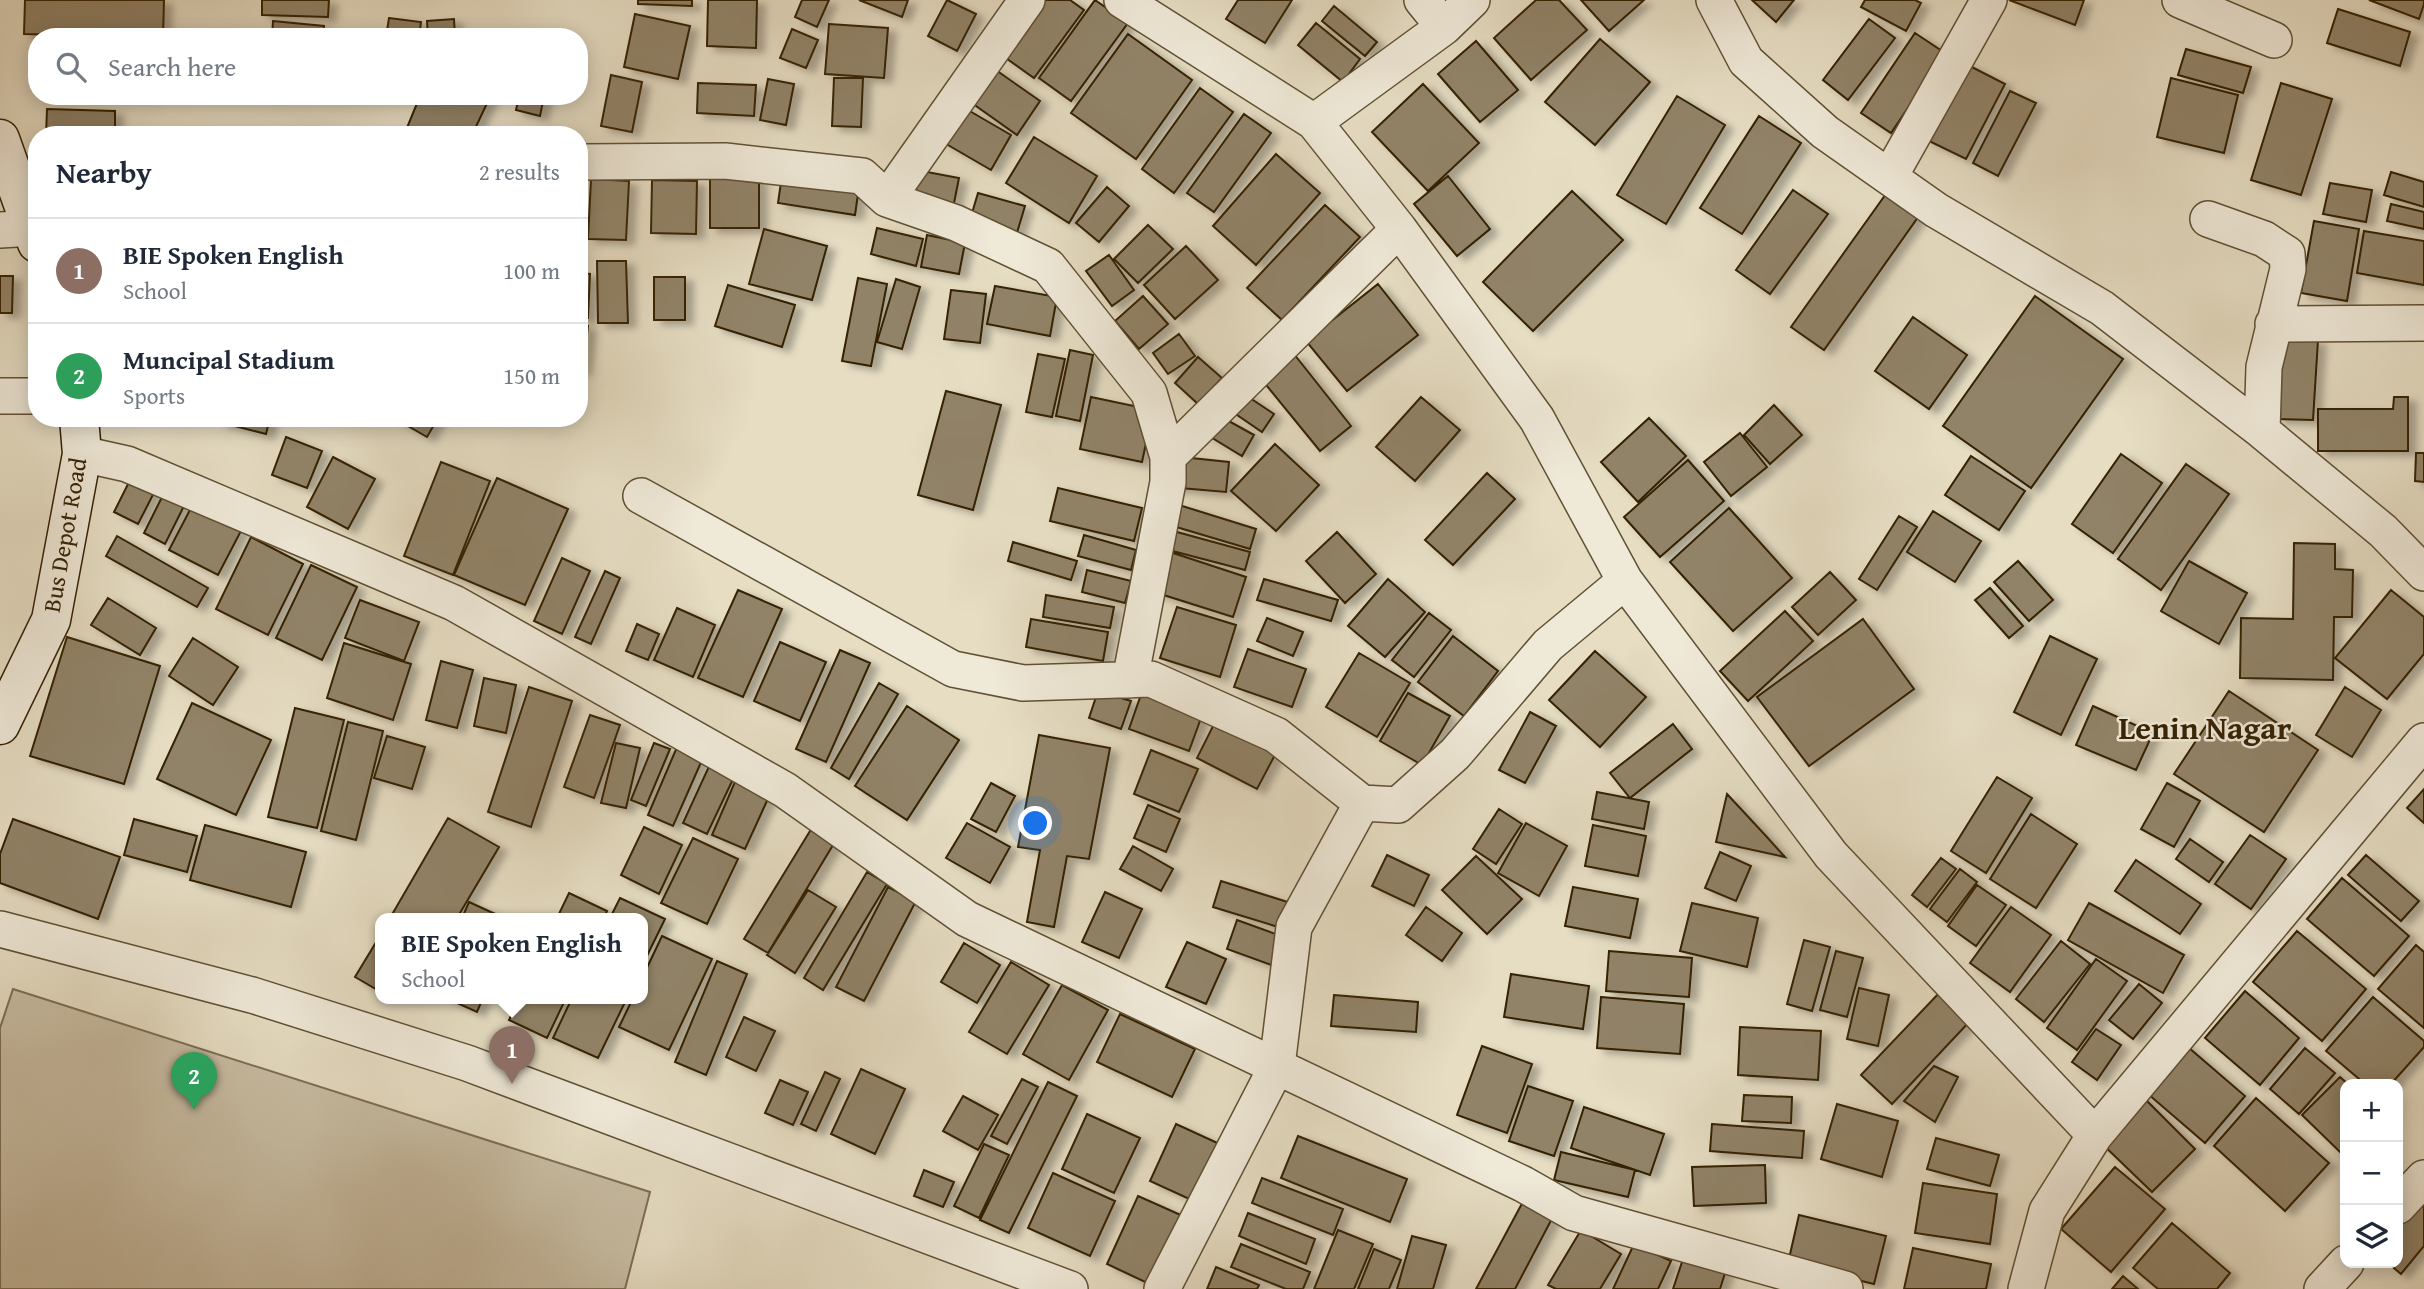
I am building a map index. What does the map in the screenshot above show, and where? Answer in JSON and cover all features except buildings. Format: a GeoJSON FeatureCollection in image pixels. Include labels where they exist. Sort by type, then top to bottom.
{"type":"FeatureCollection","features":[{"type":"Feature","properties":{"kind":"street"},"geometry":{"type":"LineString","coordinates":[[887,199],[1027,0]]}},
{"type":"Feature","properties":{"kind":"street"},"geometry":{"type":"LineString","coordinates":[[1122,0],[1314,122],[1399,229],[1537,419],[1625,581],[1832,855],[2095,1135]]}},
{"type":"Feature","properties":{"kind":"street"},"geometry":{"type":"LineString","coordinates":[[1422,0],[1444,27]]}},
{"type":"Feature","properties":{"kind":"street"},"geometry":{"type":"LineString","coordinates":[[1314,122],[1444,27],[1472,0]]}},
{"type":"Feature","properties":{"kind":"street"},"geometry":{"type":"LineString","coordinates":[[1714,0],[1746,61],[1825,132],[1992,246],[2102,308],[2262,431],[2383,531],[2424,573]]}},
{"type":"Feature","properties":{"kind":"street"},"geometry":{"type":"LineString","coordinates":[[1890,176],[1989,0]]}},
{"type":"Feature","properties":{"kind":"street"},"geometry":{"type":"LineString","coordinates":[[2180,0],[2274,40]]}},
{"type":"Feature","properties":{"kind":"street"},"geometry":{"type":"LineString","coordinates":[[0,139],[23,234]]}},
{"type":"Feature","properties":{"kind":"street"},"geometry":{"type":"LineString","coordinates":[[588,162],[725,161],[862,176],[887,199],[956,223],[1048,266],[1149,393],[1168,457],[1168,482],[1130,680]]}},
{"type":"Feature","properties":{"kind":"street"},"geometry":{"type":"LineString","coordinates":[[2208,219],[2264,239],[2287,254],[2288,269],[2264,367],[2262,431]]}},
{"type":"Feature","properties":{"kind":"street"},"geometry":{"type":"LineString","coordinates":[[1168,457],[1399,229]]}},
{"type":"Feature","properties":{"kind":"street"},"geometry":{"type":"LineString","coordinates":[[2273,324],[2424,323]]}},
{"type":"Feature","properties":{"kind":"street"},"geometry":{"type":"LineString","coordinates":[[0,396],[28,396]]}},
{"type":"Feature","properties":{"kind":"street"},"geometry":{"type":"LineString","coordinates":[[81,436],[127,464],[454,603],[785,790],[967,919],[1523,1184],[1574,1213],[1845,1289]]}},
{"type":"Feature","properties":{"kind":"street","name":"Bus Depot Road"},"geometry":{"type":"LineString","coordinates":[[0,725],[51,620],[81,436]]}},
{"type":"Feature","properties":{"kind":"street"},"geometry":{"type":"LineString","coordinates":[[640,496],[953,669],[1023,683],[1151,679],[1276,735],[1362,803],[1398,805],[1455,754],[1548,645],[1625,581]]}},
{"type":"Feature","properties":{"kind":"street"},"geometry":{"type":"LineString","coordinates":[[2026,1289],[2047,1211],[2095,1135],[2424,741]]}},
{"type":"Feature","properties":{"kind":"street"},"geometry":{"type":"LineString","coordinates":[[1163,1289],[1277,1066],[1294,927],[1362,803]]}},
{"type":"Feature","properties":{"kind":"street"},"geometry":{"type":"LineString","coordinates":[[0,929],[252,995],[467,1063],[1066,1288]]}},
{"type":"Feature","properties":{"kind":"street"},"geometry":{"type":"LineString","coordinates":[[2399,1205],[2424,1178]]}},
{"type":"Feature","properties":{"kind":"street"},"geometry":{"type":"LineString","coordinates":[[2322,1289],[2341,1268]]}},
{"type":"Feature","properties":{"kind":"shaded area"},"geometry":{"type":"Polygon","coordinates":[[[13,989],[650,1192],[625,1289],[0,1289],[0,1028],[13,989]]]}},
{"type":"Feature","properties":{"kind":"place","name":"BIE Spoken English"},"geometry":{"type":"Point","coordinates":[512,1084]}},
{"type":"Feature","properties":{"kind":"place","name":"Muncipal Stadium"},"geometry":{"type":"Point","coordinates":[194,1110]}},
{"type":"Feature","properties":{"kind":"district","name":"Lenin Nagar"},"geometry":{"type":"Point","coordinates":[2205,728]}}]}
